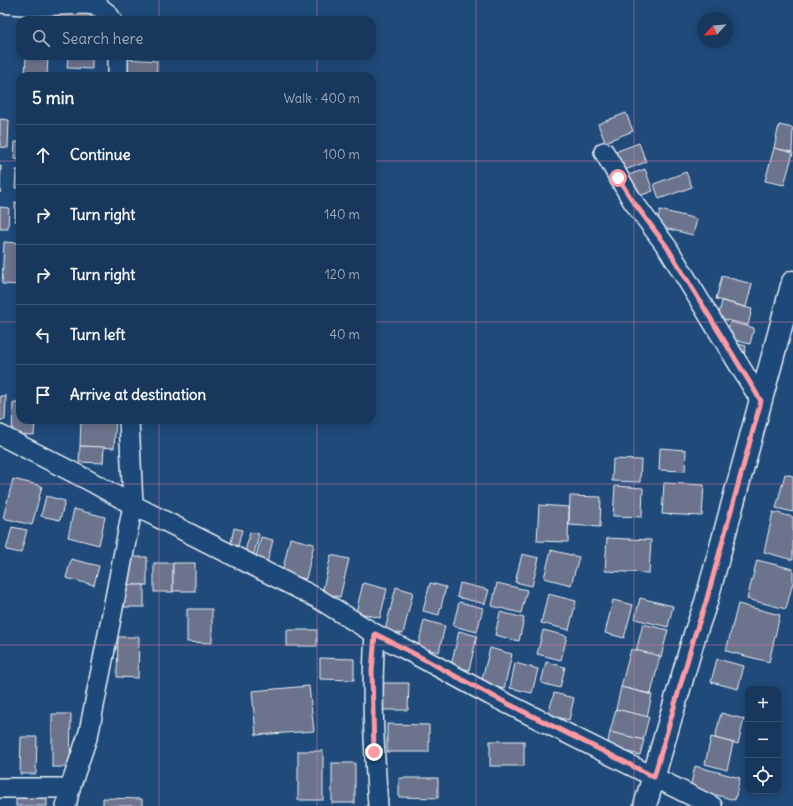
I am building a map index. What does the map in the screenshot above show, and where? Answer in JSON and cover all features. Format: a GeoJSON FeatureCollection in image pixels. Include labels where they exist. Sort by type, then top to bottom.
{"type":"FeatureCollection","features":[{"type":"Feature","properties":{"kind":"main road"},"geometry":{"type":"LineString","coordinates":[[645,806],[695,634],[706,602],[793,282]]}},
{"type":"Feature","properties":{"kind":"street"},"geometry":{"type":"LineString","coordinates":[[0,4],[35,6],[86,4],[98,6],[109,16]]}},
{"type":"Feature","properties":{"kind":"street"},"geometry":{"type":"LineString","coordinates":[[118,60],[118,72]]}},
{"type":"Feature","properties":{"kind":"street"},"geometry":{"type":"LineString","coordinates":[[604,152],[632,200],[667,247],[761,401]]}},
{"type":"Feature","properties":{"kind":"street"},"geometry":{"type":"LineString","coordinates":[[0,788],[68,797],[89,732],[133,505],[129,424]]}},
{"type":"Feature","properties":{"kind":"street"},"geometry":{"type":"LineString","coordinates":[[0,435],[133,505],[317,598],[375,634],[490,695],[712,806]]}},
{"type":"Feature","properties":{"kind":"street"},"geometry":{"type":"LineString","coordinates":[[375,634],[372,671],[374,752],[378,806]]}},
{"type":"Feature","properties":{"kind":"building"},"geometry":{"type":"Polygon","coordinates":[[[59,8],[92,10],[91,16],[58,16],[59,8]]]}},
{"type":"Feature","properties":{"kind":"building"},"geometry":{"type":"Polygon","coordinates":[[[26,60],[48,60],[47,72],[25,72],[26,60]]]}},
{"type":"Feature","properties":{"kind":"building"},"geometry":{"type":"Polygon","coordinates":[[[68,60],[92,60],[92,69],[67,68],[68,60]]]}},
{"type":"Feature","properties":{"kind":"building"},"geometry":{"type":"Polygon","coordinates":[[[126,60],[157,61],[156,72],[126,72],[126,60]]]}},
{"type":"Feature","properties":{"kind":"building"},"geometry":{"type":"Polygon","coordinates":[[[626,113],[633,131],[605,142],[598,124],[626,113]]]}},
{"type":"Feature","properties":{"kind":"building"},"geometry":{"type":"Polygon","coordinates":[[[0,119],[9,120],[8,148],[0,147],[0,119]]]}},
{"type":"Feature","properties":{"kind":"building"},"geometry":{"type":"Polygon","coordinates":[[[779,125],[793,128],[792,152],[774,148],[779,125]]]}},
{"type":"Feature","properties":{"kind":"building"},"geometry":{"type":"Polygon","coordinates":[[[15,142],[16,142],[16,159],[14,159],[15,142]]]}},
{"type":"Feature","properties":{"kind":"building"},"geometry":{"type":"Polygon","coordinates":[[[639,143],[646,162],[622,171],[615,152],[639,143]]]}},
{"type":"Feature","properties":{"kind":"building"},"geometry":{"type":"Polygon","coordinates":[[[774,148],[793,153],[784,185],[765,181],[774,148]]]}},
{"type":"Feature","properties":{"kind":"building"},"geometry":{"type":"Polygon","coordinates":[[[0,166],[1,166],[0,193],[0,166]]]}},
{"type":"Feature","properties":{"kind":"building"},"geometry":{"type":"Polygon","coordinates":[[[645,169],[653,191],[634,198],[626,176],[645,169]]]}},
{"type":"Feature","properties":{"kind":"building"},"geometry":{"type":"Polygon","coordinates":[[[686,172],[692,187],[659,199],[654,184],[686,172]]]}},
{"type":"Feature","properties":{"kind":"building"},"geometry":{"type":"Polygon","coordinates":[[[15,202],[16,221],[15,221],[15,202]]]}},
{"type":"Feature","properties":{"kind":"building"},"geometry":{"type":"Polygon","coordinates":[[[0,207],[9,208],[8,229],[0,229],[0,207]]]}},
{"type":"Feature","properties":{"kind":"building"},"geometry":{"type":"Polygon","coordinates":[[[660,210],[697,219],[693,235],[656,226],[660,210]]]}},
{"type":"Feature","properties":{"kind":"building"},"geometry":{"type":"Polygon","coordinates":[[[4,242],[16,243],[16,285],[2,284],[4,242]]]}},
{"type":"Feature","properties":{"kind":"building"},"geometry":{"type":"Polygon","coordinates":[[[722,276],[752,284],[746,307],[716,299],[722,276]]]}},
{"type":"Feature","properties":{"kind":"building"},"geometry":{"type":"Polygon","coordinates":[[[722,301],[752,309],[748,325],[718,318],[722,301]]]}},
{"type":"Feature","properties":{"kind":"building"},"geometry":{"type":"Polygon","coordinates":[[[730,322],[754,328],[750,344],[726,338],[730,322]]]}},
{"type":"Feature","properties":{"kind":"building"},"geometry":{"type":"Polygon","coordinates":[[[735,343],[746,346],[744,355],[735,343]]]}},
{"type":"Feature","properties":{"kind":"building"},"geometry":{"type":"Polygon","coordinates":[[[0,396],[6,396],[5,420],[0,420],[0,396]]]}},
{"type":"Feature","properties":{"kind":"building"},"geometry":{"type":"Polygon","coordinates":[[[13,403],[16,403],[16,424],[35,424],[34,435],[12,434],[13,403]]]}},
{"type":"Feature","properties":{"kind":"building"},"geometry":{"type":"Polygon","coordinates":[[[81,424],[116,424],[114,448],[80,446],[81,424]]]}},
{"type":"Feature","properties":{"kind":"building"},"geometry":{"type":"Polygon","coordinates":[[[80,446],[104,447],[103,463],[79,462],[80,446]]]}},
{"type":"Feature","properties":{"kind":"building"},"geometry":{"type":"Polygon","coordinates":[[[660,448],[686,450],[685,471],[659,470],[660,448]]]}},
{"type":"Feature","properties":{"kind":"building"},"geometry":{"type":"Polygon","coordinates":[[[613,459],[641,460],[640,482],[612,481],[613,459]]]}},
{"type":"Feature","properties":{"kind":"building"},"geometry":{"type":"Polygon","coordinates":[[[785,474],[793,476],[793,512],[776,508],[785,474]]]}},
{"type":"Feature","properties":{"kind":"building"},"geometry":{"type":"Polygon","coordinates":[[[13,479],[42,486],[32,525],[3,518],[13,479]]]}},
{"type":"Feature","properties":{"kind":"building"},"geometry":{"type":"Polygon","coordinates":[[[664,483],[704,485],[702,516],[662,514],[664,483]]]}},
{"type":"Feature","properties":{"kind":"building"},"geometry":{"type":"Polygon","coordinates":[[[615,486],[643,488],[642,517],[613,516],[615,486]]]}},
{"type":"Feature","properties":{"kind":"building"},"geometry":{"type":"Polygon","coordinates":[[[46,496],[65,501],[60,520],[41,516],[46,496]]]}},
{"type":"Feature","properties":{"kind":"building"},"geometry":{"type":"Polygon","coordinates":[[[570,496],[601,497],[600,527],[569,525],[570,496]]]}},
{"type":"Feature","properties":{"kind":"building"},"geometry":{"type":"Polygon","coordinates":[[[539,505],[569,507],[568,542],[537,541],[539,505]]]}},
{"type":"Feature","properties":{"kind":"building"},"geometry":{"type":"Polygon","coordinates":[[[74,509],[105,517],[99,545],[68,537],[74,509]]]}},
{"type":"Feature","properties":{"kind":"building"},"geometry":{"type":"Polygon","coordinates":[[[773,512],[793,517],[793,560],[764,552],[773,512]]]}},
{"type":"Feature","properties":{"kind":"building"},"geometry":{"type":"Polygon","coordinates":[[[12,527],[27,530],[21,553],[6,550],[12,527]]]}},
{"type":"Feature","properties":{"kind":"building"},"geometry":{"type":"Polygon","coordinates":[[[234,528],[242,530],[237,550],[230,548],[234,528]]]}},
{"type":"Feature","properties":{"kind":"building"},"geometry":{"type":"Polygon","coordinates":[[[250,532],[259,534],[254,554],[245,552],[250,532]]]}},
{"type":"Feature","properties":{"kind":"building"},"geometry":{"type":"Polygon","coordinates":[[[261,537],[273,540],[267,563],[255,560],[261,537]]]}},
{"type":"Feature","properties":{"kind":"building"},"geometry":{"type":"Polygon","coordinates":[[[290,538],[314,544],[306,579],[282,573],[290,538]]]}},
{"type":"Feature","properties":{"kind":"building"},"geometry":{"type":"Polygon","coordinates":[[[607,538],[651,540],[649,573],[605,571],[607,538]]]}},
{"type":"Feature","properties":{"kind":"building"},"geometry":{"type":"Polygon","coordinates":[[[551,550],[579,557],[571,585],[544,578],[551,550]]]}},
{"type":"Feature","properties":{"kind":"building"},"geometry":{"type":"Polygon","coordinates":[[[522,554],[539,558],[532,586],[515,582],[522,554]]]}},
{"type":"Feature","properties":{"kind":"building"},"geometry":{"type":"Polygon","coordinates":[[[331,555],[349,559],[340,597],[322,593],[331,555]]]}},
{"type":"Feature","properties":{"kind":"building"},"geometry":{"type":"Polygon","coordinates":[[[124,557],[147,557],[147,585],[124,585],[124,557]]]}},
{"type":"Feature","properties":{"kind":"building"},"geometry":{"type":"Polygon","coordinates":[[[71,559],[99,566],[94,585],[66,578],[71,559]]]}},
{"type":"Feature","properties":{"kind":"building"},"geometry":{"type":"Polygon","coordinates":[[[757,560],[793,569],[793,582],[786,609],[747,599],[757,560]]]}},
{"type":"Feature","properties":{"kind":"building"},"geometry":{"type":"Polygon","coordinates":[[[154,563],[173,563],[173,592],[154,592],[154,563]]]}},
{"type":"Feature","properties":{"kind":"building"},"geometry":{"type":"Polygon","coordinates":[[[173,563],[195,563],[195,591],[173,591],[173,563]]]}},
{"type":"Feature","properties":{"kind":"building"},"geometry":{"type":"Polygon","coordinates":[[[363,583],[387,589],[380,618],[356,612],[363,583]]]}},
{"type":"Feature","properties":{"kind":"building"},"geometry":{"type":"Polygon","coordinates":[[[430,583],[446,587],[439,615],[423,611],[430,583]]]}},
{"type":"Feature","properties":{"kind":"building"},"geometry":{"type":"Polygon","coordinates":[[[460,583],[489,590],[485,604],[457,597],[460,583]]]}},
{"type":"Feature","properties":{"kind":"building"},"geometry":{"type":"Polygon","coordinates":[[[497,583],[527,590],[521,613],[492,606],[497,583]]]}},
{"type":"Feature","properties":{"kind":"building"},"geometry":{"type":"Polygon","coordinates":[[[124,585],[144,585],[144,607],[124,607],[124,585]]]}},
{"type":"Feature","properties":{"kind":"building"},"geometry":{"type":"Polygon","coordinates":[[[396,587],[413,592],[403,634],[385,630],[396,587]]]}},
{"type":"Feature","properties":{"kind":"building"},"geometry":{"type":"Polygon","coordinates":[[[548,594],[576,601],[569,630],[541,623],[548,594]]]}},
{"type":"Feature","properties":{"kind":"building"},"geometry":{"type":"Polygon","coordinates":[[[640,598],[673,606],[668,627],[635,619],[640,598]]]}},
{"type":"Feature","properties":{"kind":"building"},"geometry":{"type":"Polygon","coordinates":[[[613,600],[633,605],[624,638],[605,633],[613,600]]]}},
{"type":"Feature","properties":{"kind":"building"},"geometry":{"type":"Polygon","coordinates":[[[459,602],[483,608],[477,632],[453,626],[459,602]]]}},
{"type":"Feature","properties":{"kind":"building"},"geometry":{"type":"Polygon","coordinates":[[[738,604],[780,615],[769,662],[726,651],[738,604]]]}},
{"type":"Feature","properties":{"kind":"building"},"geometry":{"type":"Polygon","coordinates":[[[187,609],[212,609],[212,643],[187,642],[187,609]]]}},
{"type":"Feature","properties":{"kind":"building"},"geometry":{"type":"Polygon","coordinates":[[[500,612],[524,618],[519,641],[495,635],[500,612]]]}},
{"type":"Feature","properties":{"kind":"building"},"geometry":{"type":"Polygon","coordinates":[[[424,620],[445,626],[439,652],[418,647],[424,620]]]}},
{"type":"Feature","properties":{"kind":"building"},"geometry":{"type":"Polygon","coordinates":[[[643,624],[668,630],[661,657],[636,651],[643,624]]]}},
{"type":"Feature","properties":{"kind":"building"},"geometry":{"type":"Polygon","coordinates":[[[287,630],[317,630],[317,646],[287,646],[287,630]]]}},
{"type":"Feature","properties":{"kind":"building"},"geometry":{"type":"Polygon","coordinates":[[[543,630],[567,636],[561,660],[537,654],[543,630]]]}},
{"type":"Feature","properties":{"kind":"building"},"geometry":{"type":"Polygon","coordinates":[[[459,631],[477,636],[469,670],[451,666],[459,631]]]}},
{"type":"Feature","properties":{"kind":"building"},"geometry":{"type":"Polygon","coordinates":[[[118,637],[139,637],[138,678],[117,677],[118,637]]]}},
{"type":"Feature","properties":{"kind":"building"},"geometry":{"type":"Polygon","coordinates":[[[490,648],[512,654],[504,689],[481,683],[490,648]]]}},
{"type":"Feature","properties":{"kind":"building"},"geometry":{"type":"Polygon","coordinates":[[[631,649],[660,656],[651,694],[621,687],[631,649]]]}},
{"type":"Feature","properties":{"kind":"building"},"geometry":{"type":"Polygon","coordinates":[[[320,658],[354,659],[354,680],[320,679],[320,658]]]}},
{"type":"Feature","properties":{"kind":"building"},"geometry":{"type":"Polygon","coordinates":[[[717,659],[744,666],[738,689],[711,682],[717,659]]]}},
{"type":"Feature","properties":{"kind":"building"},"geometry":{"type":"Polygon","coordinates":[[[546,662],[565,667],[560,688],[541,683],[546,662]]]}},
{"type":"Feature","properties":{"kind":"building"},"geometry":{"type":"Polygon","coordinates":[[[515,663],[538,669],[532,693],[510,688],[515,663]]]}},
{"type":"Feature","properties":{"kind":"building"},"geometry":{"type":"Polygon","coordinates":[[[383,683],[409,683],[408,710],[383,710],[383,683]]]}},
{"type":"Feature","properties":{"kind":"building"},"geometry":{"type":"Polygon","coordinates":[[[309,686],[314,731],[256,735],[252,691],[309,686]]]}},
{"type":"Feature","properties":{"kind":"building"},"geometry":{"type":"Polygon","coordinates":[[[621,687],[652,695],[647,717],[616,709],[621,687]]]}},
{"type":"Feature","properties":{"kind":"building"},"geometry":{"type":"Polygon","coordinates":[[[554,693],[574,698],[569,720],[548,715],[554,693]]]}},
{"type":"Feature","properties":{"kind":"building"},"geometry":{"type":"Polygon","coordinates":[[[616,709],[649,717],[643,740],[610,732],[616,709]]]}},
{"type":"Feature","properties":{"kind":"building"},"geometry":{"type":"Polygon","coordinates":[[[721,713],[744,719],[738,744],[715,738],[721,713]]]}},
{"type":"Feature","properties":{"kind":"building"},"geometry":{"type":"Polygon","coordinates":[[[52,714],[71,714],[70,767],[52,767],[52,714]]]}},
{"type":"Feature","properties":{"kind":"building"},"geometry":{"type":"Polygon","coordinates":[[[387,724],[429,725],[429,752],[387,752],[387,724]]]}},
{"type":"Feature","properties":{"kind":"building"},"geometry":{"type":"Polygon","coordinates":[[[610,732],[644,740],[640,755],[607,747],[610,732]]]}},
{"type":"Feature","properties":{"kind":"building"},"geometry":{"type":"Polygon","coordinates":[[[21,737],[37,737],[36,774],[20,774],[21,737]]]}},
{"type":"Feature","properties":{"kind":"building"},"geometry":{"type":"Polygon","coordinates":[[[711,737],[733,743],[727,770],[705,764],[711,737]]]}},
{"type":"Feature","properties":{"kind":"building"},"geometry":{"type":"Polygon","coordinates":[[[490,741],[524,741],[524,766],[490,766],[490,741]]]}},
{"type":"Feature","properties":{"kind":"building"},"geometry":{"type":"Polygon","coordinates":[[[298,751],[323,751],[323,800],[298,800],[298,751]]]}},
{"type":"Feature","properties":{"kind":"building"},"geometry":{"type":"Polygon","coordinates":[[[332,763],[355,763],[355,803],[332,803],[332,763]]]}},
{"type":"Feature","properties":{"kind":"building"},"geometry":{"type":"Polygon","coordinates":[[[695,766],[740,778],[735,800],[690,788],[695,766]]]}},
{"type":"Feature","properties":{"kind":"building"},"geometry":{"type":"Polygon","coordinates":[[[399,778],[438,778],[438,798],[399,797],[399,778]]]}},
{"type":"Feature","properties":{"kind":"building"},"geometry":{"type":"Polygon","coordinates":[[[16,797],[47,797],[47,806],[16,806],[16,797]]]}},
{"type":"Feature","properties":{"kind":"building"},"geometry":{"type":"Polygon","coordinates":[[[103,798],[142,799],[142,806],[103,806],[103,798]]]}},
{"type":"Feature","properties":{"kind":"route"},"geometry":{"type":"LineString","coordinates":[[374,752],[372,671],[375,634],[490,695],[654,777],[695,634],[706,602],[761,401],[667,247],[632,200],[618,178]]}}]}
